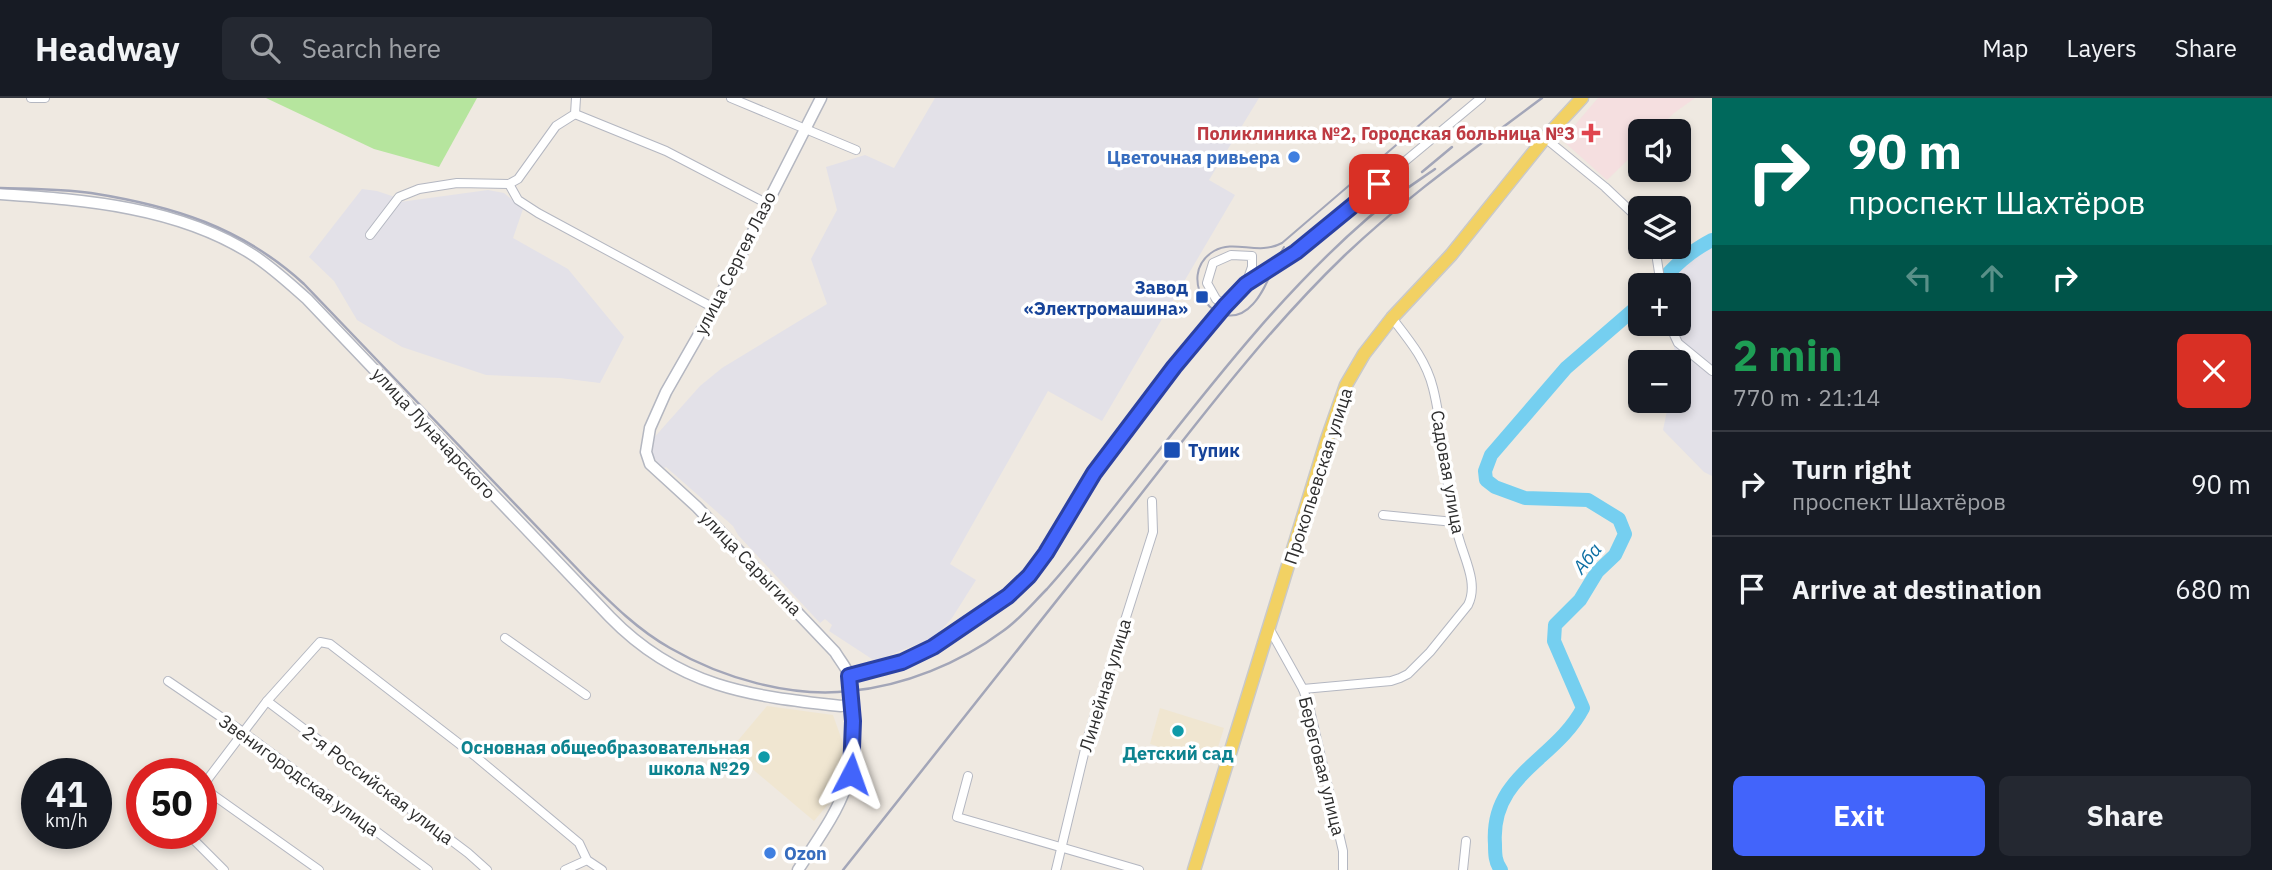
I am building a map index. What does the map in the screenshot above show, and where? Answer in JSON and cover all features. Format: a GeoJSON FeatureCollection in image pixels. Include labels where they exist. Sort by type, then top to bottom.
{"type":"FeatureCollection","features":[{"type":"Feature","properties":{"kind":"main road","name":"улица Сергея Лазо"},"geometry":{"type":"LineString","coordinates":[[650,428],[666,392],[714,308],[821,98]]}},
{"type":"Feature","properties":{"kind":"main road","name":"Прокопьевская улица"},"geometry":{"type":"LineString","coordinates":[[1194,870],[1326,439],[1346,385],[1364,354],[1392,318],[1451,255],[1545,138],[1582,98]]}},
{"type":"Feature","properties":{"kind":"main road","name":"улица Луначарского"},"geometry":{"type":"LineString","coordinates":[[0,194],[120,207],[170,218],[209,233],[254,256],[307,299],[615,623],[645,647],[689,674],[716,685],[761,696],[841,706],[850,704]]}},
{"type":"Feature","properties":{"kind":"main road","name":"улица Сарыгина"},"geometry":{"type":"LineString","coordinates":[[650,428],[646,452],[650,464],[697,507],[796,609],[835,652],[849,676]]}},
{"type":"Feature","properties":{"kind":"main road"},"geometry":{"type":"LineString","coordinates":[[798,870],[846,791],[851,774],[853,721],[849,676]]}},
{"type":"Feature","properties":{"kind":"street"},"geometry":{"type":"LineString","coordinates":[[31,98],[45,98]]}},
{"type":"Feature","properties":{"kind":"street"},"geometry":{"type":"LineString","coordinates":[[575,114],[576,98]]}},
{"type":"Feature","properties":{"kind":"street"},"geometry":{"type":"LineString","coordinates":[[731,98],[856,150]]}},
{"type":"Feature","properties":{"kind":"street"},"geometry":{"type":"LineString","coordinates":[[849,676],[902,662],[933,647],[983,615],[1029,576],[1046,553],[1094,473],[1174,367],[1225,306],[1246,284],[1296,252],[1481,98]]}},
{"type":"Feature","properties":{"kind":"street"},"geometry":{"type":"LineString","coordinates":[[370,235],[399,197],[419,189],[457,183],[509,184],[530,164],[556,127],[575,114]]}},
{"type":"Feature","properties":{"kind":"street"},"geometry":{"type":"LineString","coordinates":[[575,114],[666,151],[766,203]]}},
{"type":"Feature","properties":{"kind":"street"},"geometry":{"type":"LineString","coordinates":[[1545,138],[1628,209]]}},
{"type":"Feature","properties":{"kind":"street"},"geometry":{"type":"LineString","coordinates":[[509,184],[518,200],[538,214],[714,308]]}},
{"type":"Feature","properties":{"kind":"street"},"geometry":{"type":"LineString","coordinates":[[1225,306],[1216,299],[1207,283],[1213,262],[1231,255],[1251,256],[1252,267],[1246,284]]}},
{"type":"Feature","properties":{"kind":"street","name":"Садовая улица"},"geometry":{"type":"LineString","coordinates":[[1303,689],[1391,681],[1408,674],[1430,652],[1468,605],[1472,596],[1473,586],[1449,502],[1444,450],[1433,387],[1422,358],[1392,318]]}},
{"type":"Feature","properties":{"kind":"street"},"geometry":{"type":"LineString","coordinates":[[1675,336],[1678,343],[1712,371]]}},
{"type":"Feature","properties":{"kind":"street","name":"Линейная улица"},"geometry":{"type":"LineString","coordinates":[[1055,870],[1088,737],[1153,532],[1152,501]]}},
{"type":"Feature","properties":{"kind":"street"},"geometry":{"type":"LineString","coordinates":[[1383,515],[1454,522]]}},
{"type":"Feature","properties":{"kind":"street","name":"Береговая улица"},"geometry":{"type":"LineString","coordinates":[[1269,628],[1303,689],[1343,851],[1343,870]]}},
{"type":"Feature","properties":{"kind":"street"},"geometry":{"type":"LineString","coordinates":[[505,638],[586,695]]}},
{"type":"Feature","properties":{"kind":"street"},"geometry":{"type":"LineString","coordinates":[[217,767],[267,701],[320,642],[330,644],[485,765],[579,843],[587,860],[602,870]]}},
{"type":"Feature","properties":{"kind":"street","name":"Звенигородская улица"},"geometry":{"type":"LineString","coordinates":[[168,681],[243,732],[428,870]]}},
{"type":"Feature","properties":{"kind":"street","name":"2-я Российская улица"},"geometry":{"type":"LineString","coordinates":[[267,701],[487,870]]}},
{"type":"Feature","properties":{"kind":"street"},"geometry":{"type":"LineString","coordinates":[[968,776],[957,817],[1139,870]]}},
{"type":"Feature","properties":{"kind":"street"},"geometry":{"type":"LineString","coordinates":[[217,798],[318,870]]}},
{"type":"Feature","properties":{"kind":"street"},"geometry":{"type":"LineString","coordinates":[[1463,870],[1466,841]]}},
{"type":"Feature","properties":{"kind":"street"},"geometry":{"type":"LineString","coordinates":[[203,849],[224,870]]}},
{"type":"Feature","properties":{"kind":"street"},"geometry":{"type":"LineString","coordinates":[[565,870],[587,860]]}},
{"type":"Feature","properties":{"kind":"shaded area"},"geometry":{"type":"Polygon","coordinates":[[[935,98],[1259,98],[1209,180],[1235,195],[1102,421],[1048,391],[950,564],[976,580],[952,618],[935,637],[875,661],[829,631],[832,625],[825,619],[820,623],[738,535],[733,526],[657,462],[653,456],[651,441],[700,386],[722,368],[827,304],[811,259],[837,210],[826,167],[865,155],[894,168],[935,98]]]}},
{"type":"Feature","properties":{"kind":"shaded area"},"geometry":{"type":"Polygon","coordinates":[[[1598,98],[1695,98],[1668,119],[1628,119],[1628,160],[1607,180],[1562,140],[1598,98]]]}},
{"type":"Feature","properties":{"kind":"shaded area"},"geometry":{"type":"Polygon","coordinates":[[[362,189],[392,196],[400,202],[488,190],[504,193],[523,209],[513,238],[568,269],[624,337],[600,383],[560,378],[486,375],[402,347],[357,320],[334,281],[309,257],[362,189]]]}},
{"type":"Feature","properties":{"kind":"shaded area"},"geometry":{"type":"Polygon","coordinates":[[[1712,246],[1712,476],[1704,472],[1663,430],[1667,413],[1691,413],[1691,350],[1674,350],[1674,336],[1691,336],[1691,273],[1671,273],[1687,259],[1691,259],[1693,254],[1712,246]]]}},
{"type":"Feature","properties":{"kind":"shaded area"},"geometry":{"type":"Polygon","coordinates":[[[767,706],[833,715],[844,746],[834,797],[814,821],[730,750],[767,706]]]}},
{"type":"Feature","properties":{"kind":"shaded area"},"geometry":{"type":"Polygon","coordinates":[[[1160,708],[1224,728],[1213,763],[1150,744],[1160,708]]]}},
{"type":"Feature","properties":{"kind":"green space"},"geometry":{"type":"Polygon","coordinates":[[[266,98],[477,98],[439,167],[374,149],[266,98]]]}},
{"type":"Feature","properties":{"kind":"waterway","name":"Аба"},"geometry":{"type":"LineString","coordinates":[[1669,273],[1696,249],[1712,240]]}},
{"type":"Feature","properties":{"kind":"waterway","name":"Аба"},"geometry":{"type":"LineString","coordinates":[[1501,870],[1496,861],[1495,844],[1496,820],[1503,801],[1514,784],[1571,726],[1583,708],[1554,641],[1555,625],[1580,600],[1597,572],[1615,555],[1625,534],[1619,519],[1588,500],[1525,498],[1495,487],[1486,480],[1485,471],[1491,455],[1566,368],[1628,314]]}},
{"type":"Feature","properties":{"kind":"tram line"},"geometry":{"type":"LineString","coordinates":[[1284,247],[1258,298],[1240,314],[1227,315],[1215,311],[1205,301],[1199,289],[1198,275],[1202,262],[1214,251],[1230,247],[1273,247],[1282,243],[1451,98]]}},
{"type":"Feature","properties":{"kind":"railway"},"geometry":{"type":"LineString","coordinates":[[843,870],[1200,419],[1284,319],[1344,256],[1392,214],[1542,98]]}},
{"type":"Feature","properties":{"kind":"railway"},"geometry":{"type":"LineString","coordinates":[[1422,172],[1452,147]]}},
{"type":"Feature","properties":{"kind":"railway"},"geometry":{"type":"LineString","coordinates":[[0,188],[46,189],[121,198],[178,212],[205,222],[256,248],[304,284],[586,578],[636,625],[690,659],[734,677],[781,688],[827,692],[891,684],[931,671],[969,653],[1015,622],[1070,563],[1217,378],[1274,311],[1368,218],[1435,169]]}},
{"type":"Feature","properties":{"kind":"place","name":"Поликлиника №2, Городская больница №3"},"geometry":{"type":"Point","coordinates":[1591,133]}},
{"type":"Feature","properties":{"kind":"place","name":"Цветочная ривьера"},"geometry":{"type":"Point","coordinates":[1294,157]}},
{"type":"Feature","properties":{"kind":"place","name":"Завод «Электромашина»"},"geometry":{"type":"Point","coordinates":[1202,297]}},
{"type":"Feature","properties":{"kind":"place","name":"Тупик"},"geometry":{"type":"Point","coordinates":[1172,450]}},
{"type":"Feature","properties":{"kind":"place","name":"Детский сад"},"geometry":{"type":"Point","coordinates":[1178,731]}},
{"type":"Feature","properties":{"kind":"place","name":"Основная общеобразовательная школа №29"},"geometry":{"type":"Point","coordinates":[764,757]}},
{"type":"Feature","properties":{"kind":"place","name":"Ozon"},"geometry":{"type":"Point","coordinates":[770,853]}},
{"type":"Feature","properties":{"kind":"route"},"geometry":{"type":"LineString","coordinates":[[851,774],[853,721],[849,676],[902,662],[933,647],[1008,596],[1029,576],[1046,553],[1094,473],[1174,367],[1225,306],[1246,284],[1296,252],[1379,184]]}}]}
